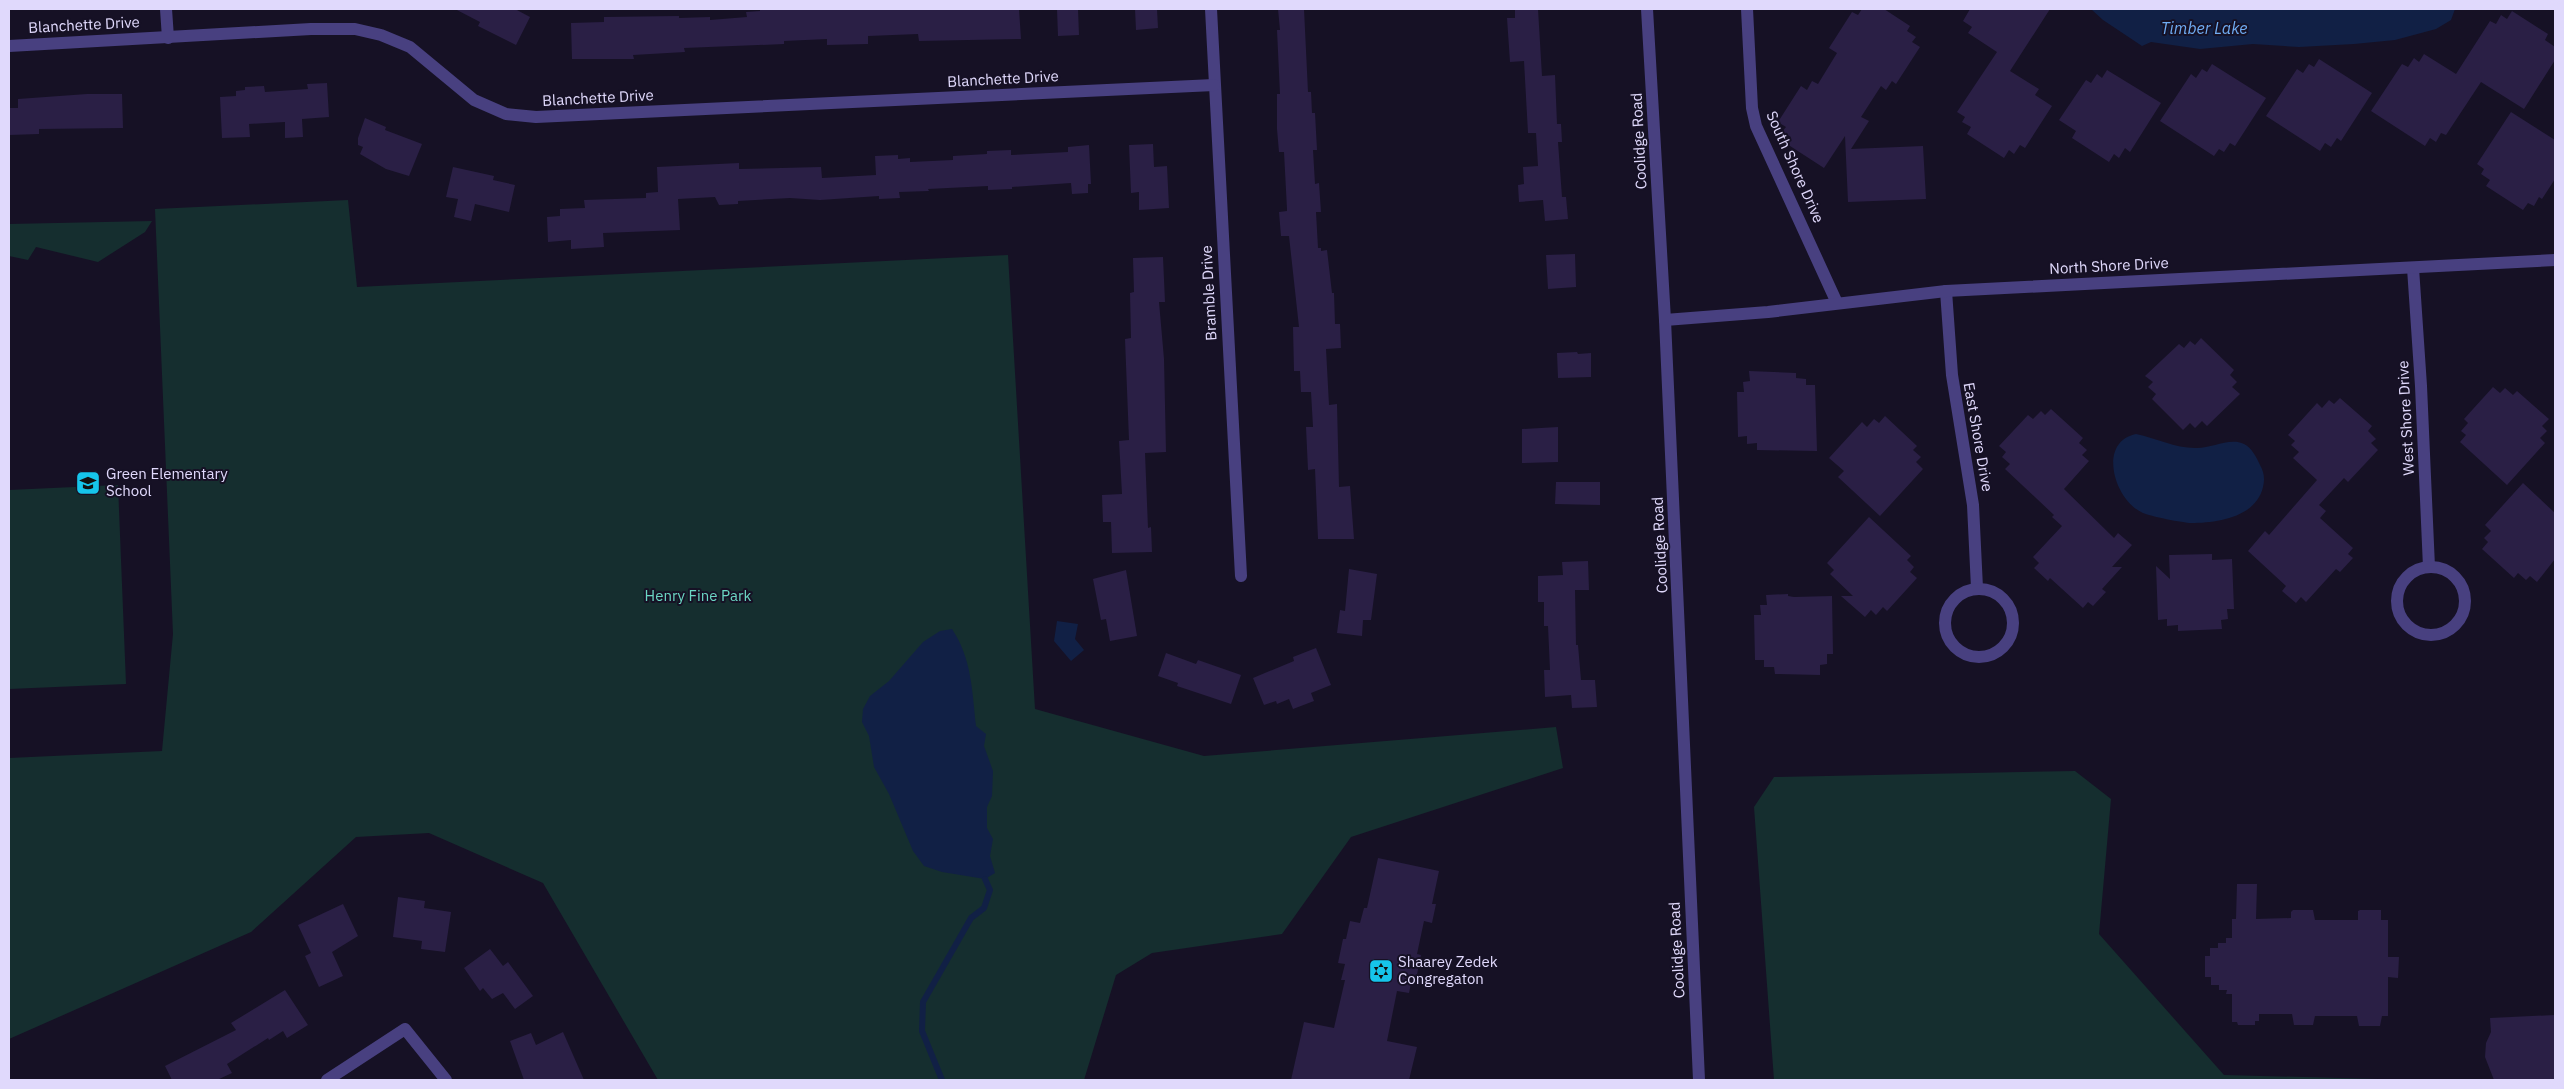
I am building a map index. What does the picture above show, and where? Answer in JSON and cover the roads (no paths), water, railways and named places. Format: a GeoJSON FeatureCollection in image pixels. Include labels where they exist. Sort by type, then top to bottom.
{"type":"FeatureCollection","features":[{"type":"Feature","properties":{"kind":"street"},"geometry":{"type":"LineString","coordinates":[[166,9],[168,38]]}},
{"type":"Feature","properties":{"kind":"street","name":"Bramble Drive"},"geometry":{"type":"LineString","coordinates":[[1211,9],[1241,576]]}},
{"type":"Feature","properties":{"kind":"street","name":"Coolidge Road"},"geometry":{"type":"LineString","coordinates":[[1647,9],[1665,320],[1699,1080]]}},
{"type":"Feature","properties":{"kind":"street","name":"South Shore Drive"},"geometry":{"type":"LineString","coordinates":[[1747,9],[1752,108],[1756,126],[1837,303]]}},
{"type":"Feature","properties":{"kind":"street","name":"Blanchette Drive"},"geometry":{"type":"LineString","coordinates":[[9,46],[311,29],[355,29],[381,35],[410,47],[474,100],[506,114],[536,117],[1214,85]]}},
{"type":"Feature","properties":{"kind":"street","name":"North Shore Drive"},"geometry":{"type":"LineString","coordinates":[[1665,320],[1768,312],[1946,291],[2555,260]]}},
{"type":"Feature","properties":{"kind":"street","name":"West Shore Drive"},"geometry":{"type":"LineString","coordinates":[[2413,268],[2421,386],[2429,567]]}},
{"type":"Feature","properties":{"kind":"street","name":"East Shore Drive"},"geometry":{"type":"LineString","coordinates":[[1946,291],[1952,375],[1973,505],[1977,588]]}},
{"type":"Feature","properties":{"kind":"street"},"geometry":{"type":"LineString","coordinates":[[2429,567],[2441,568],[2451,574],[2459,582],[2465,598],[2462,615],[2456,625],[2446,632],[2435,635],[2414,631],[2405,624],[2397,604],[2397,593],[2402,583],[2409,575],[2429,567]]}},
{"type":"Feature","properties":{"kind":"street"},"geometry":{"type":"LineString","coordinates":[[1977,588],[1999,595],[2007,603],[2012,614],[2013,626],[2010,637],[2004,646],[1983,656],[1972,656],[1953,645],[1945,626],[1946,615],[1957,596],[1977,588]]}},
{"type":"Feature","properties":{"kind":"street"},"geometry":{"type":"LineString","coordinates":[[328,1080],[405,1029],[446,1080]]}},
{"type":"Feature","properties":{"kind":"water","name":"Timber Lake"},"geometry":{"type":"Polygon","coordinates":[[[2091,9],[2455,9],[2451,20],[2436,29],[2395,40],[2299,47],[2253,44],[2200,49],[2151,42],[2142,46],[2103,20],[2091,9]]]}},
{"type":"Feature","properties":{"kind":"water"},"geometry":{"type":"Polygon","coordinates":[[[2136,434],[2188,448],[2201,448],[2226,442],[2244,444],[2259,462],[2263,473],[2264,484],[2259,497],[2244,512],[2213,522],[2187,523],[2143,513],[2124,496],[2114,472],[2113,459],[2117,448],[2124,439],[2136,434]]]}},
{"type":"Feature","properties":{"kind":"water"},"geometry":{"type":"Polygon","coordinates":[[[1057,621],[1078,624],[1075,639],[1084,650],[1071,661],[1054,641],[1057,621]]]}},
{"type":"Feature","properties":{"kind":"water"},"geometry":{"type":"Polygon","coordinates":[[[952,629],[964,652],[972,688],[976,726],[986,734],[984,746],[993,771],[992,796],[987,807],[987,828],[993,839],[990,856],[995,873],[985,879],[942,872],[924,866],[913,851],[889,794],[874,767],[869,736],[862,722],[863,709],[870,696],[889,681],[923,642],[940,631],[952,629]]]}},
{"type":"Feature","properties":{"kind":"waterway"},"geometry":{"type":"LineString","coordinates":[[942,1080],[922,1031],[923,1002],[971,918],[984,908],[990,890],[985,879]]}},
{"type":"Feature","properties":{"kind":"place","name":"Green Elementary School"},"geometry":{"type":"Point","coordinates":[88,483]}},
{"type":"Feature","properties":{"kind":"place","name":"Shaarey Zedek Congregaton"},"geometry":{"type":"Point","coordinates":[1381,971]}},
{"type":"Feature","properties":{"kind":"park label","name":"Henry Fine Park"},"geometry":{"type":"Point","coordinates":[698,596]}}]}
